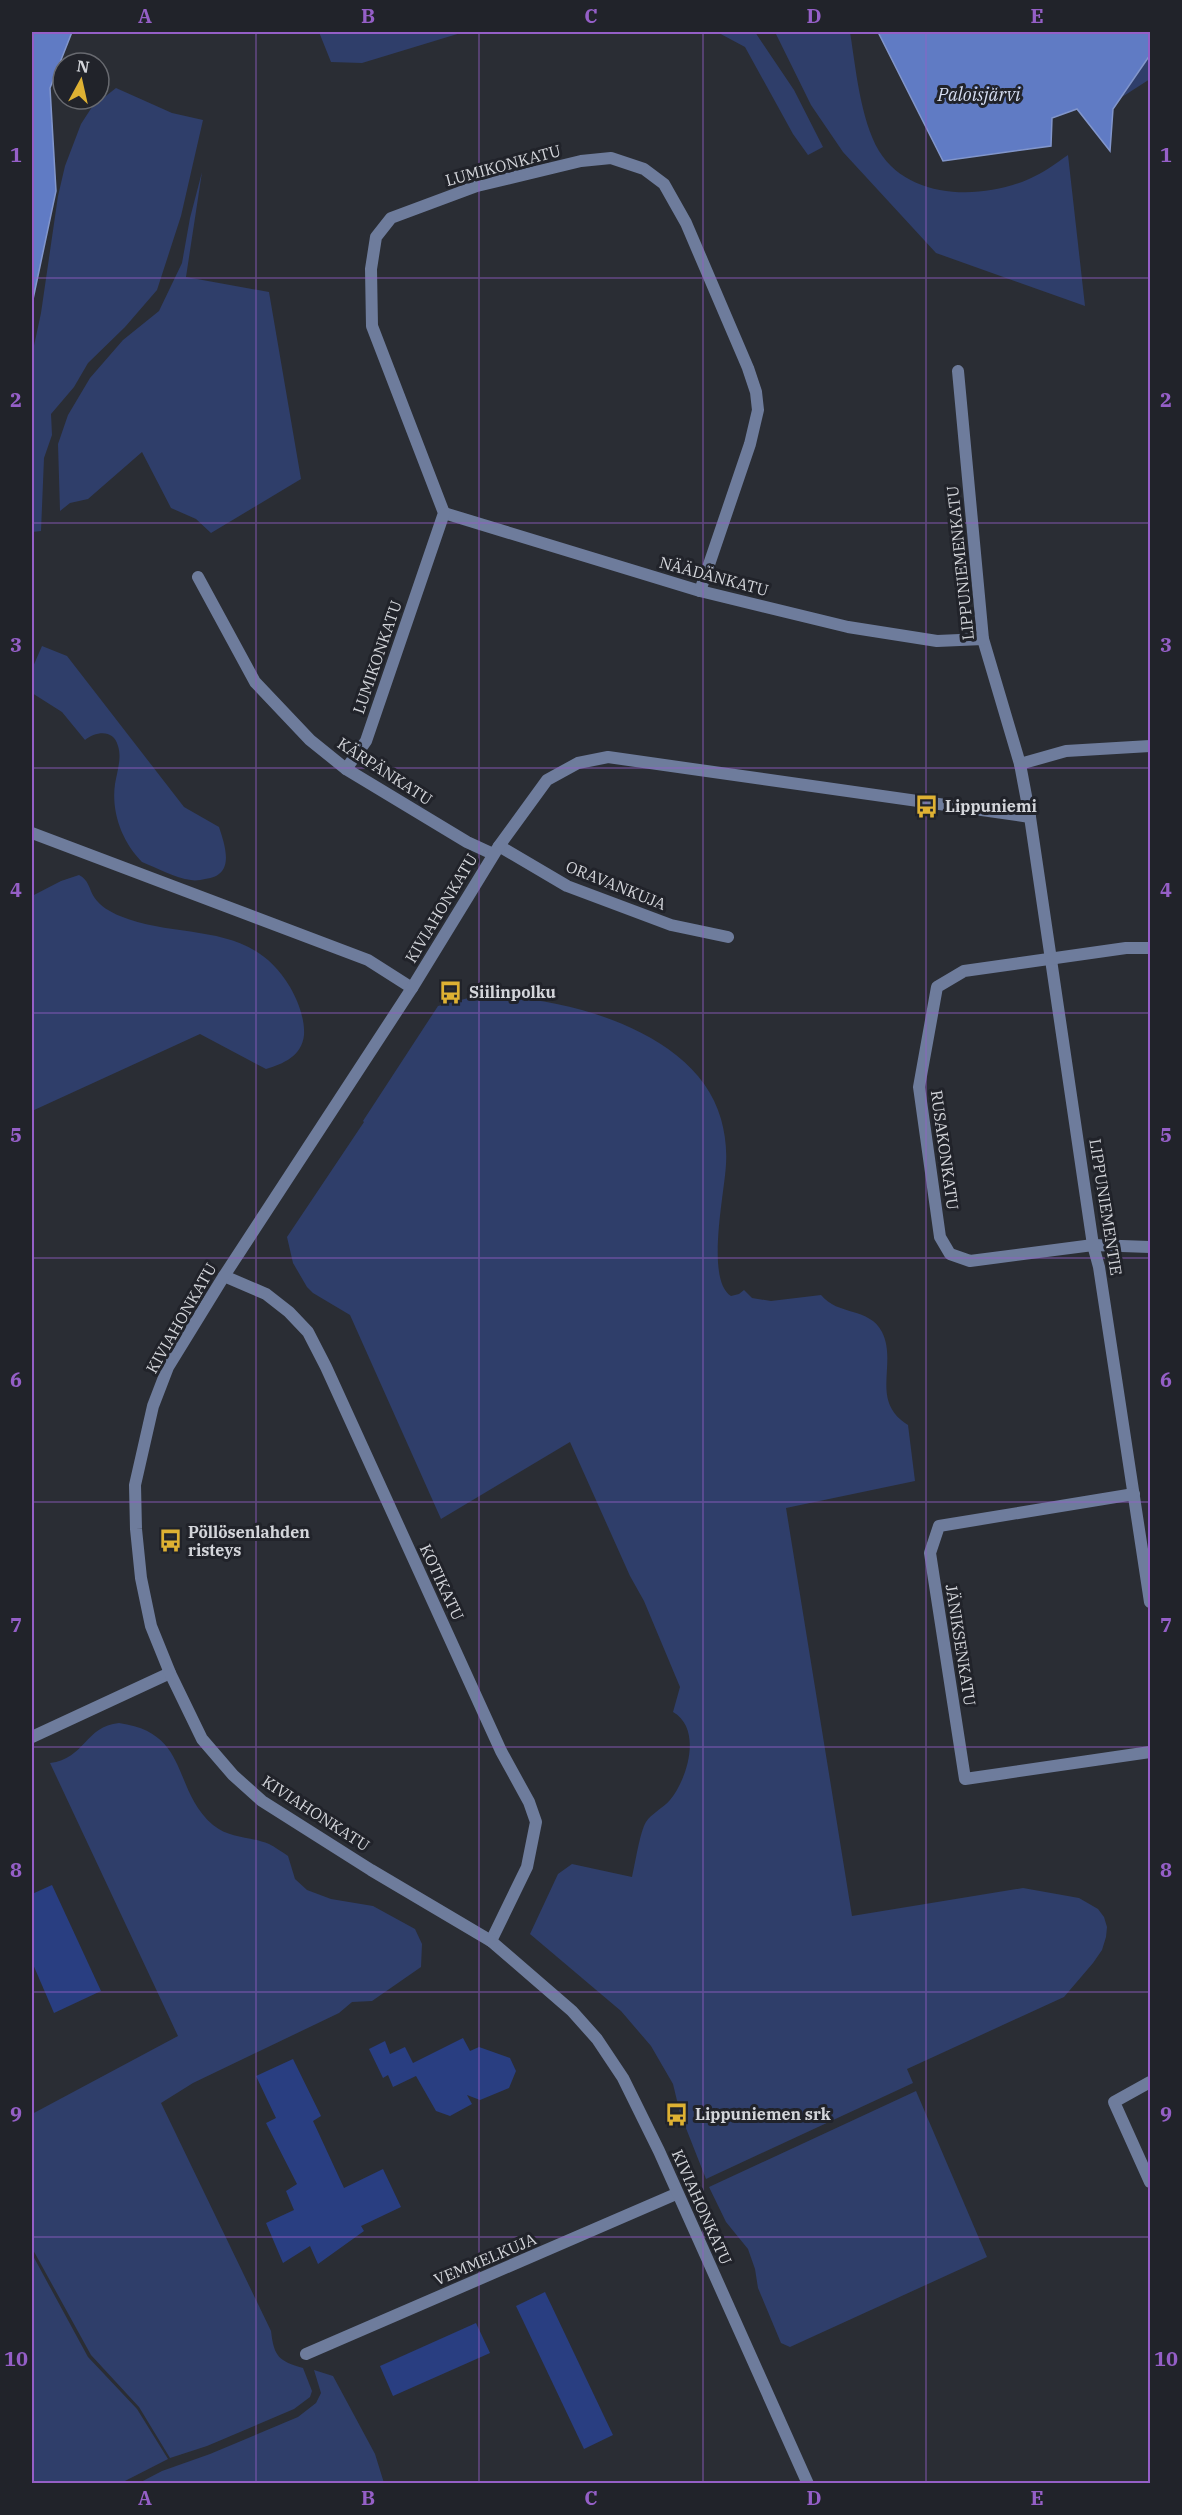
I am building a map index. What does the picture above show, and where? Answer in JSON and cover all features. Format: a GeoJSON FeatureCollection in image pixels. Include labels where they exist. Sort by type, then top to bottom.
{"type":"FeatureCollection","features":[{"type":"Feature","properties":{"kind":"street","name":"LUMIKONKATU"},"geometry":{"type":"LineString","coordinates":[[346,770],[366,741],[444,513],[372,326],[371,269],[376,237],[391,218],[477,186],[581,161],[611,158],[644,170],[664,184],[686,223],[756,392],[758,410],[750,444],[700,591]]}},
{"type":"Feature","properties":{"kind":"street","name":"LIPPUNIEMENKATU"},"geometry":{"type":"LineString","coordinates":[[958,371],[983,639],[1020,764],[1030,817]]}},
{"type":"Feature","properties":{"kind":"street","name":"NÄÄDÄNKATU"},"geometry":{"type":"LineString","coordinates":[[444,513],[700,591],[848,627],[937,640],[983,639]]}},
{"type":"Feature","properties":{"kind":"street","name":"KÄRPÄNKATU"},"geometry":{"type":"LineString","coordinates":[[198,577],[255,682],[310,740],[346,770],[467,842],[496,850]]}},
{"type":"Feature","properties":{"kind":"street"},"geometry":{"type":"LineString","coordinates":[[1020,764],[1066,751],[1150,746]]}},
{"type":"Feature","properties":{"kind":"street","name":"KIVIAHONKATU"},"geometry":{"type":"LineString","coordinates":[[808,2484],[676,2194],[659,2151],[623,2078],[597,2039],[557,1997],[491,1941],[371,1870],[262,1801],[233,1775],[202,1739],[170,1673],[151,1626],[141,1578],[136,1529],[135,1485],[153,1406],[168,1367],[224,1276],[412,988],[496,850],[547,780],[578,763],[608,757],[1030,817]]}},
{"type":"Feature","properties":{"kind":"street","name":"LIPPUNIEMENTIE"},"geometry":{"type":"LineString","coordinates":[[1030,817],[1150,1602]]}},
{"type":"Feature","properties":{"kind":"street"},"geometry":{"type":"LineString","coordinates":[[32,833],[368,960],[412,988]]}},
{"type":"Feature","properties":{"kind":"street","name":"ORAVANKUJA"},"geometry":{"type":"LineString","coordinates":[[496,850],[567,886],[671,925],[728,937]]}},
{"type":"Feature","properties":{"kind":"street","name":"RUSAKONKATU"},"geometry":{"type":"LineString","coordinates":[[1150,948],[1126,948],[964,971],[937,987],[919,1087],[940,1237],[950,1254],[970,1261],[1094,1245],[1150,1247]]}},
{"type":"Feature","properties":{"kind":"street","name":"KOTIKATU"},"geometry":{"type":"LineString","coordinates":[[224,1276],[266,1294],[308,1332],[501,1751],[529,1802],[536,1822],[527,1867],[491,1941]]}},
{"type":"Feature","properties":{"kind":"street","name":"JÄNIKSENKATU"},"geometry":{"type":"LineString","coordinates":[[1134,1494],[939,1526],[930,1553],[965,1779],[1150,1752]]}},
{"type":"Feature","properties":{"kind":"street"},"geometry":{"type":"LineString","coordinates":[[32,1737],[170,1673]]}},
{"type":"Feature","properties":{"kind":"street"},"geometry":{"type":"LineString","coordinates":[[1150,2082],[1114,2102],[1150,2182]]}},
{"type":"Feature","properties":{"kind":"street","name":"VEMMELKUJA"},"geometry":{"type":"LineString","coordinates":[[306,2354],[676,2194]]}},
{"type":"Feature","properties":{"kind":"shaded area"},"geometry":{"type":"Polygon","coordinates":[[[319,32],[464,32],[362,63],[331,62],[319,32]]]}},
{"type":"Feature","properties":{"kind":"shaded area"},"geometry":{"type":"Polygon","coordinates":[[[717,32],[755,32],[794,90],[823,147],[808,155],[793,134],[745,47],[717,32]]]}},
{"type":"Feature","properties":{"kind":"shaded area"},"geometry":{"type":"Polygon","coordinates":[[[775,32],[850,32],[863,109],[879,151],[892,167],[908,179],[927,187],[969,192],[1010,186],[1039,174],[1068,155],[1085,306],[936,253],[843,152],[811,105],[775,32]]]}},
{"type":"Feature","properties":{"kind":"shaded area"},"geometry":{"type":"Polygon","coordinates":[[[1150,55],[1150,79],[1122,97],[1150,55]]]}},
{"type":"Feature","properties":{"kind":"shaded area"},"geometry":{"type":"Polygon","coordinates":[[[116,88],[172,113],[203,120],[181,216],[157,290],[125,327],[88,363],[74,387],[51,414],[52,435],[44,458],[41,531],[32,532],[32,355],[41,313],[58,196],[65,166],[81,124],[89,111],[111,111],[111,92],[116,88]]]}},
{"type":"Feature","properties":{"kind":"shaded area"},"geometry":{"type":"Polygon","coordinates":[[[202,172],[186,277],[269,292],[301,479],[211,533],[196,519],[171,508],[142,452],[88,499],[70,503],[60,511],[58,444],[68,415],[90,378],[123,340],[159,311],[182,263],[190,218],[202,172]]]}},
{"type":"Feature","properties":{"kind":"shaded area"},"geometry":{"type":"Polygon","coordinates":[[[42,646],[67,656],[184,807],[219,827],[226,852],[226,860],[221,873],[202,880],[185,879],[142,862],[135,854],[124,836],[115,805],[115,784],[119,765],[116,740],[109,734],[99,733],[85,740],[62,712],[32,693],[32,669],[42,646]]]}},
{"type":"Feature","properties":{"kind":"shaded area"},"geometry":{"type":"Polygon","coordinates":[[[79,875],[87,882],[99,903],[116,914],[143,923],[235,941],[255,951],[274,965],[290,987],[302,1016],[304,1035],[296,1054],[279,1065],[266,1069],[200,1034],[32,1111],[32,896],[61,881],[79,875]]]}},
{"type":"Feature","properties":{"kind":"shaded area"},"geometry":{"type":"Polygon","coordinates":[[[476,996],[508,997],[582,1010],[619,1023],[654,1040],[683,1061],[707,1088],[721,1119],[725,1135],[726,1164],[718,1234],[719,1272],[723,1287],[731,1296],[744,1290],[752,1298],[771,1301],[821,1295],[836,1306],[869,1319],[882,1332],[886,1344],[887,1393],[896,1415],[908,1425],[915,1481],[786,1508],[852,1916],[1023,1888],[1079,1898],[1098,1909],[1107,1927],[1102,1950],[1064,1997],[907,2069],[913,2083],[706,2179],[680,2113],[673,2084],[651,2046],[621,2011],[530,1934],[558,1874],[572,1864],[632,1877],[646,1822],[670,1800],[682,1780],[690,1742],[688,1730],[673,1712],[680,1687],[644,1601],[630,1576],[570,1442],[441,1519],[350,1315],[307,1287],[293,1263],[287,1237],[438,1006],[476,996]]]}},
{"type":"Feature","properties":{"kind":"shaded area"},"geometry":{"type":"Polygon","coordinates":[[[119,1723],[142,1729],[158,1738],[169,1750],[200,1811],[213,1825],[226,1833],[271,1845],[288,1856],[295,1879],[307,1890],[331,1899],[373,1906],[415,1929],[422,1944],[421,1967],[372,2001],[352,2002],[339,2013],[193,2083],[161,2103],[271,2331],[276,2352],[288,2363],[303,2368],[312,2391],[310,2397],[294,2409],[207,2446],[170,2458],[139,2407],[91,2355],[32,2248],[32,2114],[178,2036],[50,1763],[71,1755],[99,1730],[119,1723]]]}},
{"type":"Feature","properties":{"kind":"shaded area"},"geometry":{"type":"Polygon","coordinates":[[[916,2091],[987,2257],[790,2347],[781,2343],[758,2288],[755,2269],[748,2249],[726,2222],[709,2187],[916,2091]]]}},
{"type":"Feature","properties":{"kind":"shaded area"},"geometry":{"type":"Polygon","coordinates":[[[32,2254],[88,2357],[137,2409],[168,2459],[121,2483],[32,2483],[32,2254]]]}},
{"type":"Feature","properties":{"kind":"shaded area"},"geometry":{"type":"Polygon","coordinates":[[[314,2370],[333,2376],[375,2454],[384,2483],[139,2483],[162,2471],[210,2454],[298,2417],[316,2403],[321,2393],[314,2370]]]}},
{"type":"Feature","properties":{"kind":"water"},"geometry":{"type":"Polygon","coordinates":[[[32,32],[72,32],[65,51],[51,51],[50,88],[56,191],[32,304],[32,32]]]}},
{"type":"Feature","properties":{"kind":"water","name":"Paloisjärvi"},"geometry":{"type":"Polygon","coordinates":[[[878,32],[1150,32],[1150,55],[1113,109],[1110,151],[1077,109],[1052,118],[1051,146],[943,161],[878,32]]]}},
{"type":"Feature","properties":{"kind":"building"},"geometry":{"type":"Polygon","coordinates":[[[52,1885],[101,1991],[54,2013],[32,1962],[32,1894],[52,1885]]]}},
{"type":"Feature","properties":{"kind":"building"},"geometry":{"type":"Polygon","coordinates":[[[463,2038],[470,2051],[479,2047],[510,2058],[516,2071],[509,2088],[480,2100],[467,2095],[472,2104],[450,2116],[436,2111],[416,2076],[393,2087],[388,2075],[383,2078],[369,2049],[385,2041],[390,2054],[405,2047],[413,2063],[463,2038]]]}},
{"type":"Feature","properties":{"kind":"building"},"geometry":{"type":"Polygon","coordinates":[[[293,2059],[321,2116],[313,2121],[344,2188],[383,2169],[401,2207],[361,2226],[364,2231],[318,2264],[310,2246],[283,2263],[266,2223],[294,2210],[286,2191],[297,2184],[266,2123],[276,2118],[256,2076],[293,2059]]]}},
{"type":"Feature","properties":{"kind":"building"},"geometry":{"type":"Polygon","coordinates":[[[545,2292],[613,2435],[584,2449],[516,2306],[545,2292]]]}},
{"type":"Feature","properties":{"kind":"building"},"geometry":{"type":"Polygon","coordinates":[[[476,2323],[490,2353],[393,2396],[380,2366],[476,2323]]]}},
{"type":"Feature","properties":{"kind":"place","name":"Lippuniemi"},"geometry":{"type":"Point","coordinates":[927,806]}},
{"type":"Feature","properties":{"kind":"place","name":"Siilinpolku"},"geometry":{"type":"Point","coordinates":[451,992]}},
{"type":"Feature","properties":{"kind":"place","name":"Pöllösenlahden risteys"},"geometry":{"type":"Point","coordinates":[170,1541]}},
{"type":"Feature","properties":{"kind":"place","name":"Lippuniemen srk"},"geometry":{"type":"Point","coordinates":[677,2114]}}]}
